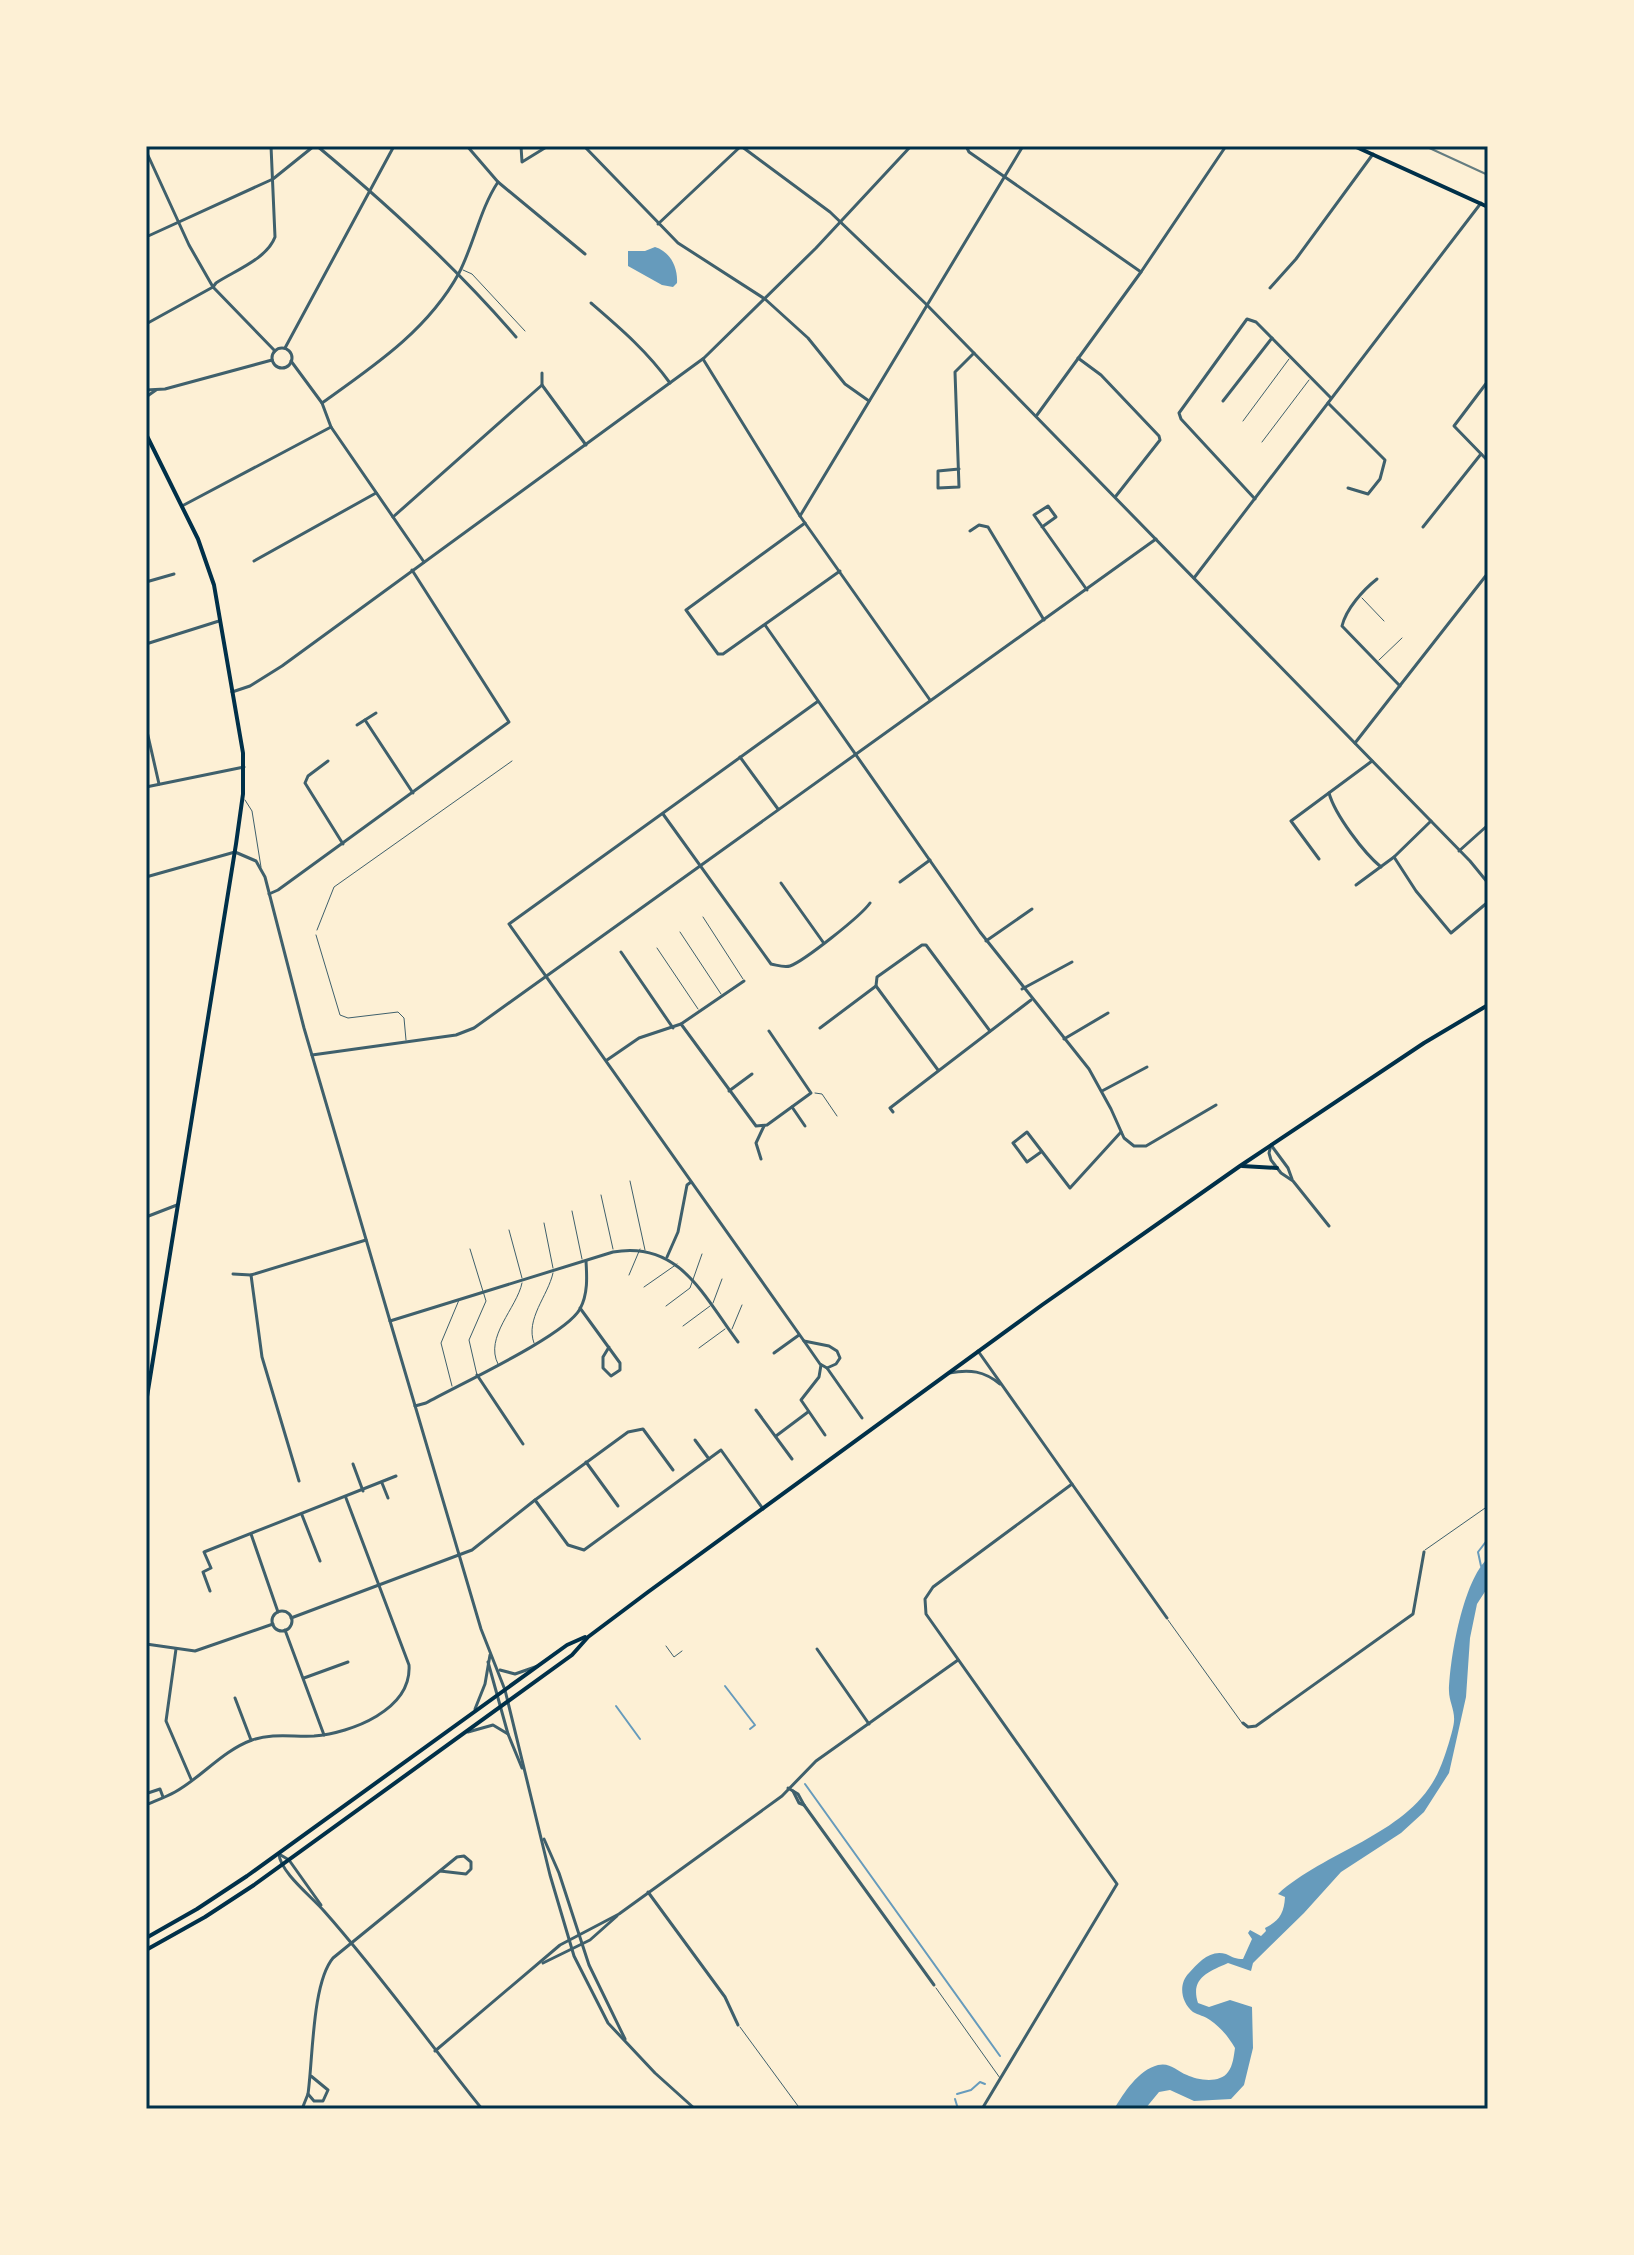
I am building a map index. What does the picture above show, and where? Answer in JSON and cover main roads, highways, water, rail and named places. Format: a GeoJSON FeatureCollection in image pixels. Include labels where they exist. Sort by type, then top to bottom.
{"type":"FeatureCollection","features":[{"type":"Feature","properties":{"kind":"main road"},"geometry":{"type":"LineString","coordinates":[[1354,146],[1488,207]]}},
{"type":"Feature","properties":{"kind":"main road"},"geometry":{"type":"LineString","coordinates":[[146,434],[208,561],[244,767],[235,852],[146,1403]]}},
{"type":"Feature","properties":{"kind":"main road"},"geometry":{"type":"LineString","coordinates":[[146,1950],[205,1917],[289,1860],[508,1702],[574,1653],[588,1637],[978,1351],[1240,1166],[1424,1043],[1488,1005]]}},
{"type":"Feature","properties":{"kind":"main road"},"geometry":{"type":"LineString","coordinates":[[1240,1166],[1277,1168]]}},
{"type":"Feature","properties":{"kind":"main road"},"geometry":{"type":"LineString","coordinates":[[146,1938],[197,1909],[279,1854],[567,1645],[588,1637]]}},
{"type":"Feature","properties":{"kind":"water"},"geometry":{"type":"Polygon","coordinates":[[[655,247],[665,253],[675,266],[677,283],[673,287],[662,285],[628,266],[628,251],[645,251],[655,247]]]}},
{"type":"Feature","properties":{"kind":"water"},"geometry":{"type":"Polygon","coordinates":[[[1488,1558],[1488,1587],[1477,1604],[1470,1638],[1466,1697],[1449,1773],[1424,1812],[1401,1833],[1341,1872],[1253,1963],[1251,1971],[1228,1963],[1202,1977],[1196,1987],[1198,2003],[1209,2007],[1230,2000],[1252,2007],[1253,2048],[1244,2085],[1231,2099],[1194,2101],[1170,2090],[1159,2092],[1145,2109],[1114,2109],[1138,2077],[1158,2065],[1170,2066],[1202,2079],[1214,2080],[1228,2072],[1235,2048],[1218,2026],[1189,2008],[1182,1993],[1186,1977],[1200,1961],[1215,1953],[1243,1959],[1252,1939],[1248,1933],[1250,1930],[1261,1936],[1265,1928],[1280,1916],[1285,1897],[1278,1894],[1298,1878],[1390,1825],[1427,1791],[1442,1764],[1454,1725],[1449,1691],[1460,1620],[1472,1584],[1488,1558]]]}},
{"type":"Feature","properties":{"kind":"waterway"},"geometry":{"type":"LineString","coordinates":[[1481,1566],[1478,1552],[1488,1539]]}},
{"type":"Feature","properties":{"kind":"waterway"},"geometry":{"type":"LineString","coordinates":[[725,1686],[755,1725],[750,1729]]}},
{"type":"Feature","properties":{"kind":"waterway"},"geometry":{"type":"LineString","coordinates":[[616,1706],[640,1739]]}},
{"type":"Feature","properties":{"kind":"waterway"},"geometry":{"type":"LineString","coordinates":[[805,1784],[1000,2056]]}},
{"type":"Feature","properties":{"kind":"waterway"},"geometry":{"type":"LineString","coordinates":[[957,2094],[971,2090],[980,2082],[985,2084]]}},
{"type":"Feature","properties":{"kind":"waterway"},"geometry":{"type":"LineString","coordinates":[[955,2099],[958,2109]]}},
{"type":"Feature","properties":{"kind":"railway"},"geometry":{"type":"LineString","coordinates":[[1425,146],[1488,175]]}}]}
